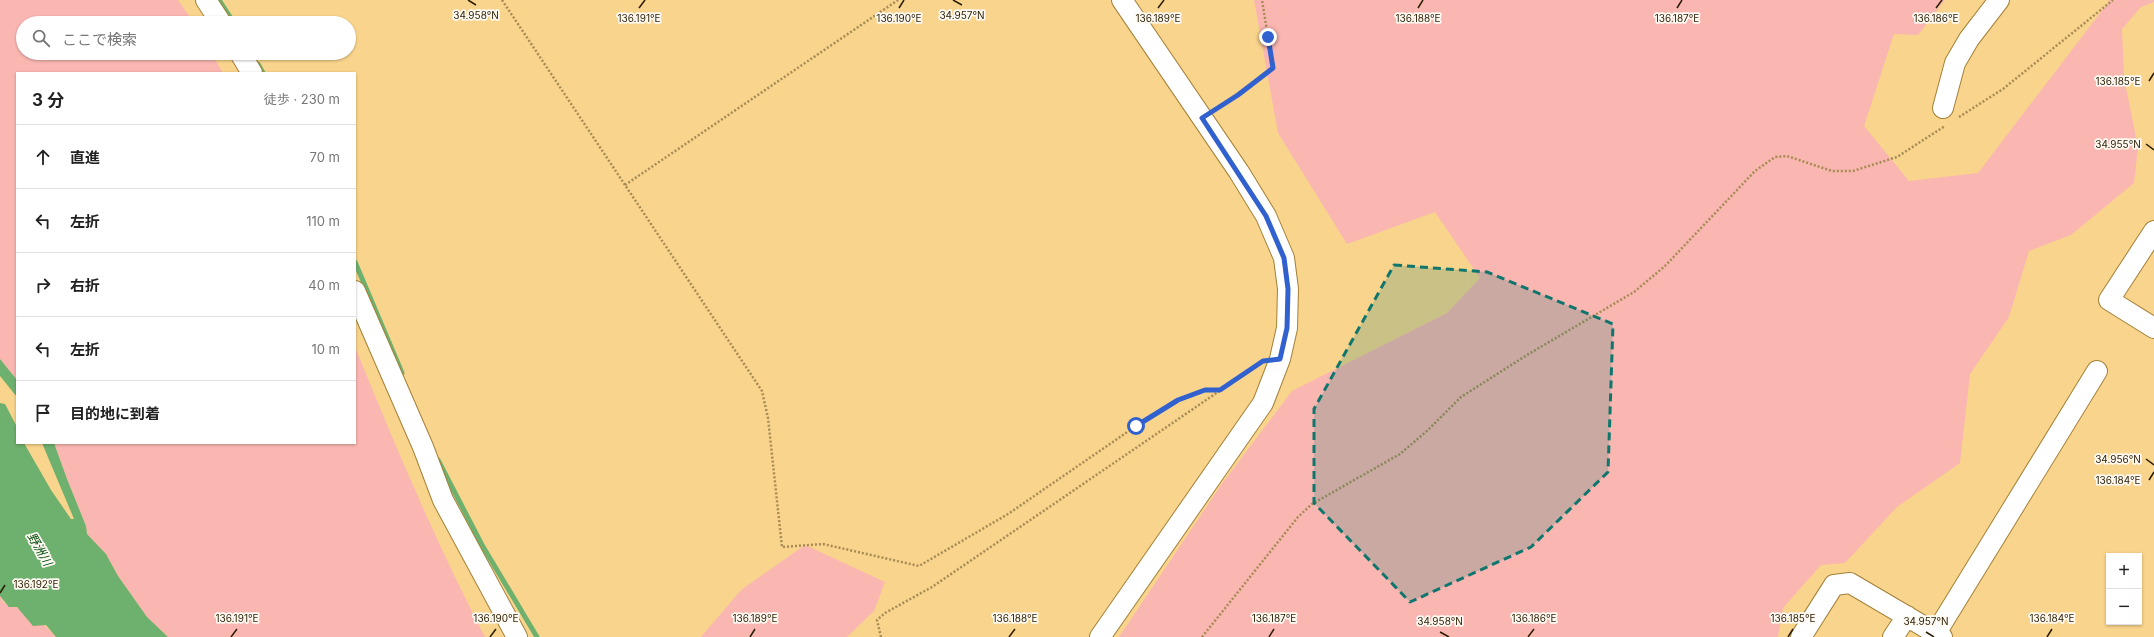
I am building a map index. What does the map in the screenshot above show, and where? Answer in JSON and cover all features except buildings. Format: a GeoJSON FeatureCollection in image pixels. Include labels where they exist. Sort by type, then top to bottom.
{"type":"FeatureCollection","features":[{"type":"Feature","properties":{"kind":"street"},"geometry":{"type":"LineString","coordinates":[[206,0],[216,16]]}},
{"type":"Feature","properties":{"kind":"street"},"geometry":{"type":"LineString","coordinates":[[1100,637],[1263,403],[1280,359],[1287,328],[1288,289],[1284,258],[1266,216],[1122,0]]}},
{"type":"Feature","properties":{"kind":"street"},"geometry":{"type":"LineString","coordinates":[[1950,116],[1955,63],[1969,39],[1999,0]]}},
{"type":"Feature","properties":{"kind":"street"},"geometry":{"type":"LineString","coordinates":[[244,60],[251,72]]}},
{"type":"Feature","properties":{"kind":"street"},"geometry":{"type":"LineString","coordinates":[[2154,231],[2109,300],[2154,328]]}},
{"type":"Feature","properties":{"kind":"street"},"geometry":{"type":"LineString","coordinates":[[356,293],[423,447],[443,500],[517,637]]}},
{"type":"Feature","properties":{"kind":"street"},"geometry":{"type":"LineString","coordinates":[[1801,637],[1834,585],[1850,583],[1939,635],[2097,371]]}},
{"type":"Feature","properties":{"kind":"street"},"geometry":{"type":"LineString","coordinates":[[1893,637],[1907,616]]}},
{"type":"Feature","properties":{"kind":"path"},"geometry":{"type":"LineString","coordinates":[[502,0],[762,391],[768,418],[782,547],[823,544],[919,566],[1008,514],[1136,426],[1178,400],[1205,390],[1220,390]]}},
{"type":"Feature","properties":{"kind":"path"},"geometry":{"type":"LineString","coordinates":[[625,185],[898,0]]}},
{"type":"Feature","properties":{"kind":"path"},"geometry":{"type":"LineString","coordinates":[[1202,118],[1238,95],[1273,68],[1262,0]]}},
{"type":"Feature","properties":{"kind":"path"},"geometry":{"type":"LineString","coordinates":[[1202,637],[1298,517],[1312,504],[1400,454],[1428,430],[1461,397],[1527,355],[1634,292],[1665,266],[1755,171],[1774,157],[1787,156],[1832,171],[1853,171],[1897,157],[1950,116],[2003,88],[2113,0]]}},
{"type":"Feature","properties":{"kind":"path"},"geometry":{"type":"LineString","coordinates":[[881,637],[877,620],[885,613],[932,587],[1263,361],[1280,359]]}},
{"type":"Feature","properties":{"kind":"highlighted area"},"geometry":{"type":"Polygon","coordinates":[[[1394,265],[1487,272],[1613,324],[1608,472],[1531,547],[1410,602],[1314,503],[1314,409],[1394,265]]]}},
{"type":"Feature","properties":{"kind":"shaded area"},"geometry":{"type":"Polygon","coordinates":[[[0,0],[178,0],[189,16],[16,16],[16,60],[215,60],[222,72],[16,72],[16,379],[0,359],[0,0]]]}},
{"type":"Feature","properties":{"kind":"shaded area"},"geometry":{"type":"Polygon","coordinates":[[[1254,0],[1945,0],[1918,35],[1894,34],[1864,126],[1909,181],[1978,173],[2110,0],[2154,0],[2154,2],[2141,7],[2122,29],[2124,78],[2138,147],[2134,183],[2071,235],[2029,251],[2009,317],[1970,374],[1960,463],[1897,507],[1845,563],[1821,565],[1783,608],[1778,637],[1119,637],[1221,485],[1292,391],[1447,313],[1480,278],[1435,212],[1347,244],[1278,133],[1254,0]]]}},
{"type":"Feature","properties":{"kind":"shaded area"},"geometry":{"type":"Polygon","coordinates":[[[356,349],[433,530],[485,637],[168,637],[147,617],[118,576],[106,554],[87,534],[86,526],[54,444],[356,444],[356,349]]]}},
{"type":"Feature","properties":{"kind":"shaded area"},"geometry":{"type":"Polygon","coordinates":[[[805,545],[885,582],[874,611],[847,637],[701,637],[741,590],[805,545]]]}},
{"type":"Feature","properties":{"kind":"shaded area"},"geometry":{"type":"Polygon","coordinates":[[[0,596],[4,603],[32,616],[56,637],[0,637],[0,596]]]}},
{"type":"Feature","properties":{"kind":"water"},"geometry":{"type":"Polygon","coordinates":[[[0,359],[16,379],[16,396],[0,376],[0,359]]]}},
{"type":"Feature","properties":{"kind":"water","name":"野洲川"},"geometry":{"type":"Polygon","coordinates":[[[0,403],[5,404],[16,425],[16,444],[25,444],[51,490],[71,519],[74,519],[42,444],[54,444],[86,526],[87,534],[106,554],[118,576],[147,617],[168,637],[56,637],[46,625],[33,626],[17,607],[9,607],[0,596],[0,403]]]}},
{"type":"Feature","properties":{"kind":"waterway"},"geometry":{"type":"LineString","coordinates":[[219,0],[229,16]]}},
{"type":"Feature","properties":{"kind":"waterway"},"geometry":{"type":"LineString","coordinates":[[258,64],[262,72]]}},
{"type":"Feature","properties":{"kind":"waterway"},"geometry":{"type":"LineString","coordinates":[[356,264],[402,373]]}},
{"type":"Feature","properties":{"kind":"waterway"},"geometry":{"type":"LineString","coordinates":[[438,460],[482,545],[537,637]]}},
{"type":"Feature","properties":{"kind":"route"},"geometry":{"type":"LineString","coordinates":[[1136,426],[1178,400],[1205,390],[1220,390],[1263,361],[1280,359],[1287,328],[1288,289],[1284,258],[1266,216],[1239,172],[1202,118],[1238,95],[1273,68],[1268,37]]}}]}
